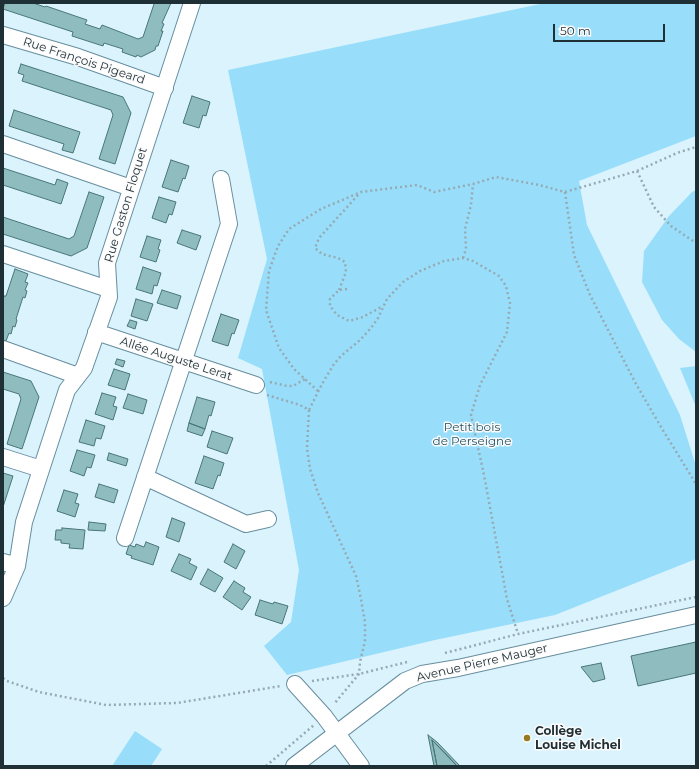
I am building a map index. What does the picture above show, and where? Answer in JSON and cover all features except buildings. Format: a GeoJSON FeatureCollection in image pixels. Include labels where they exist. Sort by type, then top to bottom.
{"type":"FeatureCollection","features":[{"type":"Feature","properties":{"kind":"street","name":"Rue Gaston Floquet"},"geometry":{"type":"LineString","coordinates":[[3,598],[10,564],[67,390],[84,368],[109,297],[106,263],[192,3]]}},
{"type":"Feature","properties":{"kind":"street","name":"Rue François Pigeard"},"geometry":{"type":"LineString","coordinates":[[3,34],[165,88]]}},
{"type":"Feature","properties":{"kind":"street"},"geometry":{"type":"LineString","coordinates":[[3,144],[131,188]]}},
{"type":"Feature","properties":{"kind":"street"},"geometry":{"type":"LineString","coordinates":[[125,538],[229,224],[221,179]]}},
{"type":"Feature","properties":{"kind":"street"},"geometry":{"type":"LineString","coordinates":[[3,254],[108,289]]}},
{"type":"Feature","properties":{"kind":"street","name":"Allée Auguste Lerat"},"geometry":{"type":"LineString","coordinates":[[96,332],[261,386]]}},
{"type":"Feature","properties":{"kind":"street"},"geometry":{"type":"LineString","coordinates":[[3,349],[78,376]]}},
{"type":"Feature","properties":{"kind":"street"},"geometry":{"type":"LineString","coordinates":[[3,457],[41,469]]}},
{"type":"Feature","properties":{"kind":"street"},"geometry":{"type":"LineString","coordinates":[[145,477],[246,524],[268,519]]}},
{"type":"Feature","properties":{"kind":"street","name":"Avenue Pierre Mauger"},"geometry":{"type":"LineString","coordinates":[[294,766],[405,681],[422,674],[458,668],[696,615]]}},
{"type":"Feature","properties":{"kind":"street"},"geometry":{"type":"LineString","coordinates":[[295,684],[324,716],[361,766]]}},
{"type":"Feature","properties":{"kind":"path"},"geometry":{"type":"LineString","coordinates":[[318,391],[294,369],[279,348],[266,310],[269,271],[278,246],[289,229],[321,209],[361,192],[417,184],[434,192],[473,184],[496,177],[539,185],[565,192],[637,171],[677,153],[696,147]]}},
{"type":"Feature","properties":{"kind":"path"},"geometry":{"type":"LineString","coordinates":[[637,171],[654,207],[671,226],[696,243]]}},
{"type":"Feature","properties":{"kind":"path"},"geometry":{"type":"LineString","coordinates":[[463,258],[466,249],[465,229],[471,205],[473,184]]}},
{"type":"Feature","properties":{"kind":"path"},"geometry":{"type":"LineString","coordinates":[[361,192],[319,238],[315,248],[322,254],[338,258],[345,262],[346,272],[339,290],[330,299],[330,306],[337,315],[349,321],[363,317],[384,306]]}},
{"type":"Feature","properties":{"kind":"path"},"geometry":{"type":"LineString","coordinates":[[565,192],[574,255],[590,295],[636,384],[696,484]]}},
{"type":"Feature","properties":{"kind":"path"},"geometry":{"type":"LineString","coordinates":[[359,674],[365,622],[360,594],[352,567],[330,522],[310,469],[307,448],[310,410],[327,374],[341,356],[360,340],[371,328],[388,299],[403,282],[420,271],[444,261],[463,258],[473,261],[499,276],[506,286],[510,303],[506,332],[480,385],[471,415],[484,475],[507,599],[518,634]]}},
{"type":"Feature","properties":{"kind":"path"},"geometry":{"type":"LineString","coordinates":[[339,290],[347,289]]}},
{"type":"Feature","properties":{"kind":"path"},"geometry":{"type":"LineString","coordinates":[[261,386],[293,386],[305,379]]}},
{"type":"Feature","properties":{"kind":"path"},"geometry":{"type":"LineString","coordinates":[[261,386],[310,410]]}},
{"type":"Feature","properties":{"kind":"path"},"geometry":{"type":"LineString","coordinates":[[442,654],[518,634],[696,597]]}},
{"type":"Feature","properties":{"kind":"path"},"geometry":{"type":"LineString","coordinates":[[3,678],[7,681],[39,692],[106,705],[177,703],[359,674],[412,661]]}},
{"type":"Feature","properties":{"kind":"green space","name":"Petit bois de Perseigne"},"geometry":{"type":"Polygon","coordinates":[[[545,3],[696,3],[696,136],[579,181],[587,225],[680,415],[696,466],[696,559],[555,615],[435,640],[287,675],[264,646],[291,622],[299,570],[262,369],[238,358],[267,259],[228,70],[545,3]]]}},
{"type":"Feature","properties":{"kind":"green space"},"geometry":{"type":"Polygon","coordinates":[[[696,190],[696,352],[679,339],[662,320],[642,282],[644,251],[669,216],[692,192],[696,190]]]}},
{"type":"Feature","properties":{"kind":"green space"},"geometry":{"type":"Polygon","coordinates":[[[696,366],[696,407],[680,368],[696,366]]]}},
{"type":"Feature","properties":{"kind":"green space"},"geometry":{"type":"Polygon","coordinates":[[[135,731],[162,749],[151,766],[112,766],[135,731]]]}},
{"type":"Feature","properties":{"kind":"place","name":"Collège Louise Michel"},"geometry":{"type":"Point","coordinates":[527,738]}}]}
